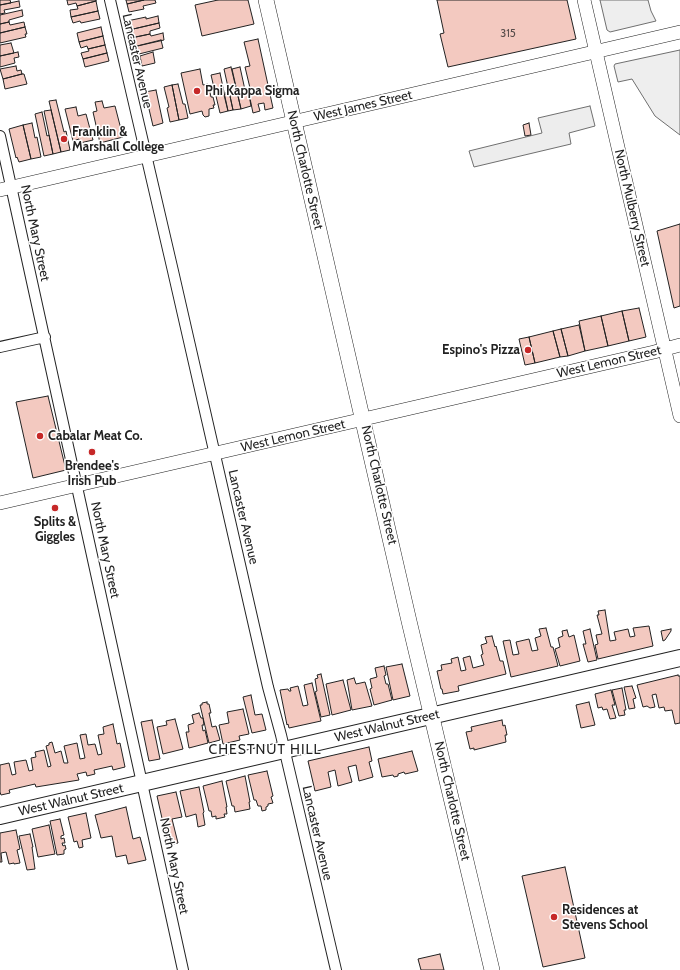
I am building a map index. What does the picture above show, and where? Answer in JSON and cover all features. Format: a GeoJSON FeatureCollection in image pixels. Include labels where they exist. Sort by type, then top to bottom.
{"type":"FeatureCollection","features":[{"type":"Feature","properties":{"kind":"main road","name":"North Charlotte Street"},"geometry":{"type":"LineString","coordinates":[[266,0],[492,970]]}},
{"type":"Feature","properties":{"kind":"main road","name":"West Walnut Street"},"geometry":{"type":"LineString","coordinates":[[0,816],[680,658]]}},
{"type":"Feature","properties":{"kind":"street","name":"Lancaster Avenue"},"geometry":{"type":"LineString","coordinates":[[110,0],[268,687],[336,970]]}},
{"type":"Feature","properties":{"kind":"street","name":"North Mulberry Street"},"geometry":{"type":"LineString","coordinates":[[584,0],[680,416]]}},
{"type":"Feature","properties":{"kind":"street","name":"West James Street"},"geometry":{"type":"LineString","coordinates":[[6,189],[675,33]]}},
{"type":"Feature","properties":{"kind":"street","name":"North Mary Street"},"geometry":{"type":"LineString","coordinates":[[0,136],[6,189],[45,337],[183,970]]}},
{"type":"Feature","properties":{"kind":"street"},"geometry":{"type":"LineString","coordinates":[[0,347],[45,337]]}},
{"type":"Feature","properties":{"kind":"street","name":"West Lemon Street"},"geometry":{"type":"LineString","coordinates":[[0,504],[680,345]]}},
{"type":"Feature","properties":{"kind":"shaded area"},"geometry":{"type":"Polygon","coordinates":[[[600,0],[648,0],[656,21],[610,32],[607,30],[600,0]]]}},
{"type":"Feature","properties":{"kind":"shaded area"},"geometry":{"type":"Polygon","coordinates":[[[680,50],[680,135],[655,116],[632,79],[618,82],[614,66],[615,64],[680,50]]]}},
{"type":"Feature","properties":{"kind":"shaded area"},"geometry":{"type":"Polygon","coordinates":[[[590,106],[595,126],[569,133],[571,144],[474,167],[469,151],[542,133],[538,118],[590,106]]]}},
{"type":"Feature","properties":{"kind":"building"},"geometry":{"type":"Polygon","coordinates":[[[0,0],[10,0],[11,3],[0,5],[0,0]]]}},
{"type":"Feature","properties":{"kind":"building"},"geometry":{"type":"Polygon","coordinates":[[[67,0],[96,1],[77,6],[76,3],[68,5],[67,0]]]}},
{"type":"Feature","properties":{"kind":"building"},"geometry":{"type":"Polygon","coordinates":[[[126,0],[144,0],[127,4],[126,0]]]}},
{"type":"Feature","properties":{"kind":"building"},"geometry":{"type":"Polygon","coordinates":[[[144,0],[155,0],[156,3],[143,6],[144,9],[129,12],[127,4],[144,0]]]}},
{"type":"Feature","properties":{"kind":"building"},"geometry":{"type":"Polygon","coordinates":[[[218,0],[248,0],[254,24],[202,36],[195,5],[218,0]]]}},
{"type":"Feature","properties":{"kind":"building"},"geometry":{"type":"Polygon","coordinates":[[[437,0],[567,0],[576,39],[448,67],[440,34],[444,33],[437,0]]]}},
{"type":"Feature","properties":{"kind":"building"},"geometry":{"type":"Polygon","coordinates":[[[19,1],[20,7],[4,10],[5,13],[0,14],[0,5],[19,1]]]}},
{"type":"Feature","properties":{"kind":"building"},"geometry":{"type":"Polygon","coordinates":[[[96,1],[98,11],[71,17],[70,10],[78,9],[77,6],[96,1]]]}},
{"type":"Feature","properties":{"kind":"building"},"geometry":{"type":"Polygon","coordinates":[[[22,10],[23,16],[0,24],[0,15],[22,10]]]}},
{"type":"Feature","properties":{"kind":"building"},"geometry":{"type":"Polygon","coordinates":[[[98,11],[100,19],[73,23],[71,17],[98,11]]]}},
{"type":"Feature","properties":{"kind":"building"},"geometry":{"type":"Polygon","coordinates":[[[158,16],[159,23],[129,30],[127,21],[158,16]]]}},
{"type":"Feature","properties":{"kind":"building"},"geometry":{"type":"Polygon","coordinates":[[[9,22],[10,25],[24,22],[25,27],[0,33],[0,24],[9,22]]]}},
{"type":"Feature","properties":{"kind":"building"},"geometry":{"type":"Polygon","coordinates":[[[159,23],[160,28],[150,31],[150,34],[131,38],[129,30],[159,23]]]}},
{"type":"Feature","properties":{"kind":"building"},"geometry":{"type":"Polygon","coordinates":[[[25,27],[27,34],[25,34],[26,37],[0,43],[0,33],[25,27]]]}},
{"type":"Feature","properties":{"kind":"building"},"geometry":{"type":"Polygon","coordinates":[[[101,27],[103,36],[79,42],[77,33],[101,27]]]}},
{"type":"Feature","properties":{"kind":"building"},"geometry":{"type":"Polygon","coordinates":[[[163,33],[164,40],[133,47],[131,38],[163,33]]]}},
{"type":"Feature","properties":{"kind":"building"},"geometry":{"type":"Polygon","coordinates":[[[103,36],[105,45],[88,49],[87,46],[81,48],[79,42],[103,36]]]}},
{"type":"Feature","properties":{"kind":"building"},"geometry":{"type":"Polygon","coordinates":[[[258,39],[273,108],[265,110],[264,103],[258,104],[260,111],[253,113],[248,89],[250,88],[245,67],[250,66],[244,42],[258,39]]]}},
{"type":"Feature","properties":{"kind":"building"},"geometry":{"type":"Polygon","coordinates":[[[161,40],[163,48],[135,55],[133,47],[161,40]]]}},
{"type":"Feature","properties":{"kind":"building"},"geometry":{"type":"Polygon","coordinates":[[[11,43],[14,53],[0,56],[0,45],[11,43]]]}},
{"type":"Feature","properties":{"kind":"building"},"geometry":{"type":"Polygon","coordinates":[[[105,45],[107,53],[83,59],[81,53],[89,51],[88,49],[105,45]]]}},
{"type":"Feature","properties":{"kind":"building"},"geometry":{"type":"Polygon","coordinates":[[[18,52],[19,57],[14,58],[15,63],[0,67],[0,56],[18,52]]]}},
{"type":"Feature","properties":{"kind":"building"},"geometry":{"type":"Polygon","coordinates":[[[153,52],[155,63],[142,66],[140,56],[153,52]]]}},
{"type":"Feature","properties":{"kind":"building"},"geometry":{"type":"Polygon","coordinates":[[[107,53],[109,61],[85,67],[83,59],[107,53]]]}},
{"type":"Feature","properties":{"kind":"building"},"geometry":{"type":"Polygon","coordinates":[[[16,66],[17,71],[21,70],[22,74],[3,79],[0,69],[16,66]]]}},
{"type":"Feature","properties":{"kind":"building"},"geometry":{"type":"Polygon","coordinates":[[[231,67],[241,109],[233,110],[224,69],[231,67]]]}},
{"type":"Feature","properties":{"kind":"building"},"geometry":{"type":"Polygon","coordinates":[[[240,67],[245,90],[248,89],[251,106],[241,109],[232,69],[240,67]]]}},
{"type":"Feature","properties":{"kind":"building","name":"Phi Kappa Sigma"},"geometry":{"type":"Polygon","coordinates":[[[200,69],[203,85],[208,84],[211,97],[213,97],[215,105],[213,105],[214,108],[209,109],[209,116],[205,117],[202,111],[190,114],[181,73],[200,69]]]}},
{"type":"Feature","properties":{"kind":"building"},"geometry":{"type":"Polygon","coordinates":[[[220,73],[228,111],[220,113],[211,75],[220,73]]]}},
{"type":"Feature","properties":{"kind":"building"},"geometry":{"type":"Polygon","coordinates":[[[24,74],[27,84],[5,89],[3,79],[24,74]]]}},
{"type":"Feature","properties":{"kind":"building"},"geometry":{"type":"Polygon","coordinates":[[[178,84],[188,118],[179,120],[172,85],[178,84]]]}},
{"type":"Feature","properties":{"kind":"building"},"geometry":{"type":"Polygon","coordinates":[[[172,85],[179,120],[170,122],[167,108],[169,107],[164,87],[172,85]]]}},
{"type":"Feature","properties":{"kind":"building"},"geometry":{"type":"Polygon","coordinates":[[[156,90],[163,123],[153,126],[145,92],[156,90]]]}},
{"type":"Feature","properties":{"kind":"building"},"geometry":{"type":"Polygon","coordinates":[[[229,91],[233,110],[228,111],[224,95],[229,91]]]}},
{"type":"Feature","properties":{"kind":"building"},"geometry":{"type":"Polygon","coordinates":[[[56,100],[64,132],[66,131],[70,150],[61,152],[49,101],[56,100]]]}},
{"type":"Feature","properties":{"kind":"building"},"geometry":{"type":"Polygon","coordinates":[[[102,101],[104,108],[115,106],[123,137],[100,143],[93,112],[97,111],[95,102],[102,101]]]}},
{"type":"Feature","properties":{"kind":"building"},"geometry":{"type":"Polygon","coordinates":[[[76,107],[78,116],[86,114],[93,140],[80,143],[79,139],[73,141],[65,109],[76,107]]]}},
{"type":"Feature","properties":{"kind":"building"},"geometry":{"type":"Polygon","coordinates":[[[51,110],[61,152],[53,154],[44,111],[51,110]]]}},
{"type":"Feature","properties":{"kind":"building"},"geometry":{"type":"Polygon","coordinates":[[[42,112],[47,136],[49,135],[53,154],[44,156],[35,114],[42,112]]]}},
{"type":"Feature","properties":{"kind":"building"},"geometry":{"type":"Polygon","coordinates":[[[32,123],[35,138],[37,137],[41,157],[31,159],[23,125],[32,123]]]}},
{"type":"Feature","properties":{"kind":"building"},"geometry":{"type":"Polygon","coordinates":[[[529,123],[531,135],[525,136],[523,125],[529,123]]]}},
{"type":"Feature","properties":{"kind":"building"},"geometry":{"type":"Polygon","coordinates":[[[23,125],[31,159],[19,162],[17,157],[16,158],[9,129],[23,125]]]}},
{"type":"Feature","properties":{"kind":"building"},"geometry":{"type":"Polygon","coordinates":[[[680,224],[680,306],[674,308],[657,231],[680,224]]]}},
{"type":"Feature","properties":{"kind":"building"},"geometry":{"type":"Polygon","coordinates":[[[639,308],[646,337],[629,341],[622,311],[639,308]]]}},
{"type":"Feature","properties":{"kind":"building"},"geometry":{"type":"Polygon","coordinates":[[[622,311],[629,341],[608,346],[601,316],[622,311]]]}},
{"type":"Feature","properties":{"kind":"building"},"geometry":{"type":"Polygon","coordinates":[[[601,316],[608,346],[585,351],[579,321],[601,316]]]}},
{"type":"Feature","properties":{"kind":"building"},"geometry":{"type":"Polygon","coordinates":[[[579,325],[585,351],[568,356],[561,329],[579,325]]]}},
{"type":"Feature","properties":{"kind":"building"},"geometry":{"type":"Polygon","coordinates":[[[561,329],[568,356],[560,357],[553,331],[561,329]]]}},
{"type":"Feature","properties":{"kind":"building"},"geometry":{"type":"Polygon","coordinates":[[[553,331],[560,357],[535,363],[529,337],[553,331]]]}},
{"type":"Feature","properties":{"kind":"building"},"geometry":{"type":"Polygon","coordinates":[[[529,337],[535,363],[525,365],[519,339],[529,337]]]}},
{"type":"Feature","properties":{"kind":"building","name":"Cabalar Meat Co."},"geometry":{"type":"Polygon","coordinates":[[[48,396],[66,470],[33,478],[16,402],[48,396]]]}},
{"type":"Feature","properties":{"kind":"building"},"geometry":{"type":"Polygon","coordinates":[[[605,610],[610,641],[616,640],[614,632],[628,629],[630,637],[635,636],[633,628],[649,626],[653,646],[598,659],[595,645],[598,644],[596,635],[602,634],[597,615],[599,615],[598,611],[605,610]]]}},
{"type":"Feature","properties":{"kind":"building"},"geometry":{"type":"Polygon","coordinates":[[[546,628],[558,666],[511,677],[503,641],[510,640],[513,655],[519,654],[516,642],[529,639],[532,651],[538,650],[535,638],[541,636],[539,629],[546,628]]]}},
{"type":"Feature","properties":{"kind":"building"},"geometry":{"type":"Polygon","coordinates":[[[590,629],[597,660],[588,662],[583,644],[586,644],[583,631],[590,629]]]}},
{"type":"Feature","properties":{"kind":"building"},"geometry":{"type":"Polygon","coordinates":[[[671,629],[665,640],[663,641],[661,631],[671,629]]]}},
{"type":"Feature","properties":{"kind":"building"},"geometry":{"type":"Polygon","coordinates":[[[567,630],[569,637],[574,635],[580,661],[560,666],[555,649],[560,647],[558,638],[563,636],[562,631],[567,630]]]}},
{"type":"Feature","properties":{"kind":"building"},"geometry":{"type":"Polygon","coordinates":[[[492,636],[500,661],[503,661],[506,674],[458,686],[459,691],[443,694],[437,671],[442,670],[441,665],[452,663],[451,659],[458,657],[461,671],[466,670],[463,658],[470,656],[473,668],[484,665],[481,655],[483,654],[481,645],[487,643],[485,637],[492,636]]]}},
{"type":"Feature","properties":{"kind":"building"},"geometry":{"type":"Polygon","coordinates":[[[402,664],[410,696],[393,700],[386,667],[402,664]]]}},
{"type":"Feature","properties":{"kind":"building"},"geometry":{"type":"Polygon","coordinates":[[[384,666],[386,675],[384,676],[386,684],[388,684],[392,700],[374,705],[370,689],[372,688],[370,679],[377,677],[375,668],[384,666]]]}},
{"type":"Feature","properties":{"kind":"building"},"geometry":{"type":"Polygon","coordinates":[[[321,674],[330,715],[321,717],[315,692],[317,691],[315,679],[318,678],[317,675],[321,674]]]}},
{"type":"Feature","properties":{"kind":"building"},"geometry":{"type":"Polygon","coordinates":[[[678,675],[680,676],[680,723],[675,724],[672,710],[665,711],[664,707],[659,708],[656,694],[652,695],[655,707],[643,707],[637,685],[678,675]]]}},
{"type":"Feature","properties":{"kind":"building"},"geometry":{"type":"Polygon","coordinates":[[[354,678],[356,684],[365,682],[372,706],[352,710],[347,680],[354,678]]]}},
{"type":"Feature","properties":{"kind":"building"},"geometry":{"type":"Polygon","coordinates":[[[343,680],[351,710],[332,715],[326,684],[343,680]]]}},
{"type":"Feature","properties":{"kind":"building"},"geometry":{"type":"Polygon","coordinates":[[[312,683],[321,721],[289,728],[288,724],[287,725],[280,690],[288,689],[291,691],[290,688],[298,686],[303,706],[308,705],[304,685],[312,683]]]}},
{"type":"Feature","properties":{"kind":"building"},"geometry":{"type":"Polygon","coordinates":[[[632,686],[636,698],[633,699],[635,708],[629,709],[624,687],[632,686]]]}},
{"type":"Feature","properties":{"kind":"building"},"geometry":{"type":"Polygon","coordinates":[[[622,688],[626,710],[624,710],[625,715],[619,716],[612,690],[622,688]]]}},
{"type":"Feature","properties":{"kind":"building"},"geometry":{"type":"Polygon","coordinates":[[[611,690],[615,705],[612,705],[616,718],[610,719],[607,709],[603,710],[602,707],[598,708],[595,694],[611,690]]]}},
{"type":"Feature","properties":{"kind":"building"},"geometry":{"type":"Polygon","coordinates":[[[251,695],[255,715],[262,714],[266,730],[252,733],[243,697],[251,695]]]}},
{"type":"Feature","properties":{"kind":"building"},"geometry":{"type":"Polygon","coordinates":[[[207,702],[211,713],[209,713],[212,727],[216,726],[220,740],[209,743],[200,705],[207,702]]]}},
{"type":"Feature","properties":{"kind":"building"},"geometry":{"type":"Polygon","coordinates":[[[589,702],[595,725],[581,728],[576,705],[589,702]]]}},
{"type":"Feature","properties":{"kind":"building"},"geometry":{"type":"Polygon","coordinates":[[[243,709],[249,734],[239,736],[240,740],[223,744],[219,725],[229,723],[227,712],[243,709]]]}},
{"type":"Feature","properties":{"kind":"building"},"geometry":{"type":"Polygon","coordinates":[[[199,713],[201,718],[203,718],[203,731],[205,730],[208,743],[189,748],[186,732],[189,732],[188,725],[194,723],[192,715],[199,713]]]}},
{"type":"Feature","properties":{"kind":"building"},"geometry":{"type":"Polygon","coordinates":[[[175,719],[183,749],[163,754],[157,727],[167,725],[166,721],[175,719]]]}},
{"type":"Feature","properties":{"kind":"building"},"geometry":{"type":"Polygon","coordinates":[[[152,720],[160,759],[149,761],[141,722],[152,720]]]}},
{"type":"Feature","properties":{"kind":"building"},"geometry":{"type":"Polygon","coordinates":[[[502,720],[503,726],[505,725],[507,735],[505,735],[506,742],[474,750],[474,748],[470,749],[466,732],[472,731],[471,727],[502,720]]]}},
{"type":"Feature","properties":{"kind":"building"},"geometry":{"type":"Polygon","coordinates":[[[113,724],[117,744],[120,743],[125,767],[113,770],[112,766],[94,770],[95,774],[87,776],[86,772],[77,774],[79,780],[36,787],[35,784],[9,790],[10,793],[1,795],[0,765],[9,763],[12,775],[16,774],[14,762],[26,760],[29,771],[33,770],[31,758],[36,757],[35,752],[44,750],[48,767],[51,766],[46,746],[52,742],[55,753],[61,751],[64,763],[68,763],[64,746],[77,743],[80,759],[85,758],[80,735],[86,734],[88,745],[95,744],[98,755],[102,754],[98,735],[104,734],[103,727],[113,724]]]}},
{"type":"Feature","properties":{"kind":"building"},"geometry":{"type":"Polygon","coordinates":[[[369,747],[372,761],[369,762],[373,777],[359,781],[356,765],[348,767],[352,782],[338,786],[335,770],[328,772],[331,787],[315,791],[308,761],[369,747]]]}},
{"type":"Feature","properties":{"kind":"building"},"geometry":{"type":"Polygon","coordinates":[[[412,751],[418,771],[405,774],[404,772],[394,777],[393,775],[382,777],[378,759],[412,751]]]}},
{"type":"Feature","properties":{"kind":"building"},"geometry":{"type":"Polygon","coordinates":[[[267,771],[273,796],[271,797],[273,803],[268,804],[266,810],[262,811],[261,806],[258,806],[256,800],[254,800],[248,775],[267,771]]]}},
{"type":"Feature","properties":{"kind":"building"},"geometry":{"type":"Polygon","coordinates":[[[245,776],[250,809],[235,812],[234,806],[232,806],[226,781],[245,776]]]}},
{"type":"Feature","properties":{"kind":"building"},"geometry":{"type":"Polygon","coordinates":[[[222,781],[227,814],[224,814],[225,817],[216,819],[216,816],[212,817],[211,811],[209,811],[203,786],[222,781]]]}},
{"type":"Feature","properties":{"kind":"building"},"geometry":{"type":"Polygon","coordinates":[[[199,787],[205,825],[198,827],[196,814],[186,817],[180,791],[199,787]]]}},
{"type":"Feature","properties":{"kind":"building"},"geometry":{"type":"Polygon","coordinates":[[[176,792],[182,817],[172,819],[178,843],[168,845],[157,796],[176,792]]]}},
{"type":"Feature","properties":{"kind":"building"},"geometry":{"type":"Polygon","coordinates":[[[126,807],[133,839],[140,837],[146,860],[128,864],[126,855],[116,857],[112,836],[101,838],[95,815],[126,807]]]}},
{"type":"Feature","properties":{"kind":"building"},"geometry":{"type":"Polygon","coordinates":[[[86,813],[91,838],[82,840],[83,847],[79,848],[77,841],[74,842],[68,817],[86,813]]]}},
{"type":"Feature","properties":{"kind":"building"},"geometry":{"type":"Polygon","coordinates":[[[60,819],[64,835],[61,836],[61,839],[64,838],[65,843],[62,843],[63,846],[65,845],[66,849],[64,850],[64,854],[57,855],[50,821],[60,819]]]}},
{"type":"Feature","properties":{"kind":"building"},"geometry":{"type":"Polygon","coordinates":[[[49,825],[55,854],[38,857],[32,829],[49,825]]]}},
{"type":"Feature","properties":{"kind":"building"},"geometry":{"type":"Polygon","coordinates":[[[16,830],[20,849],[17,850],[20,863],[9,864],[6,852],[1,853],[2,862],[0,862],[0,833],[16,830]]]}},
{"type":"Feature","properties":{"kind":"building"},"geometry":{"type":"Polygon","coordinates":[[[30,834],[35,869],[27,870],[19,836],[30,834]]]}},
{"type":"Feature","properties":{"kind":"building","name":"Residences at Stevens School"},"geometry":{"type":"Polygon","coordinates":[[[565,867],[585,958],[543,967],[522,876],[565,867]]]}},
{"type":"Feature","properties":{"kind":"building"},"geometry":{"type":"Polygon","coordinates":[[[440,954],[444,970],[421,970],[418,959],[440,954]]]}},
{"type":"Feature","properties":{"kind":"place","name":"Phi Kappa Sigma"},"geometry":{"type":"Point","coordinates":[197,91]}},
{"type":"Feature","properties":{"kind":"place","name":"Franklin & Marshall College"},"geometry":{"type":"Point","coordinates":[64,139]}},
{"type":"Feature","properties":{"kind":"place","name":"Espino's Pizza"},"geometry":{"type":"Point","coordinates":[528,350]}},
{"type":"Feature","properties":{"kind":"place","name":"Cabalar Meat Co."},"geometry":{"type":"Point","coordinates":[40,436]}},
{"type":"Feature","properties":{"kind":"place","name":"Brendee's Irish Pub"},"geometry":{"type":"Point","coordinates":[92,452]}},
{"type":"Feature","properties":{"kind":"place","name":"Splits & Giggles"},"geometry":{"type":"Point","coordinates":[55,508]}},
{"type":"Feature","properties":{"kind":"place","name":"Residences at Stevens School"},"geometry":{"type":"Point","coordinates":[554,917]}},
{"type":"Feature","properties":{"kind":"district","name":"CHESTNUT HILL"},"geometry":{"type":"Point","coordinates":[265,750]}}]}
